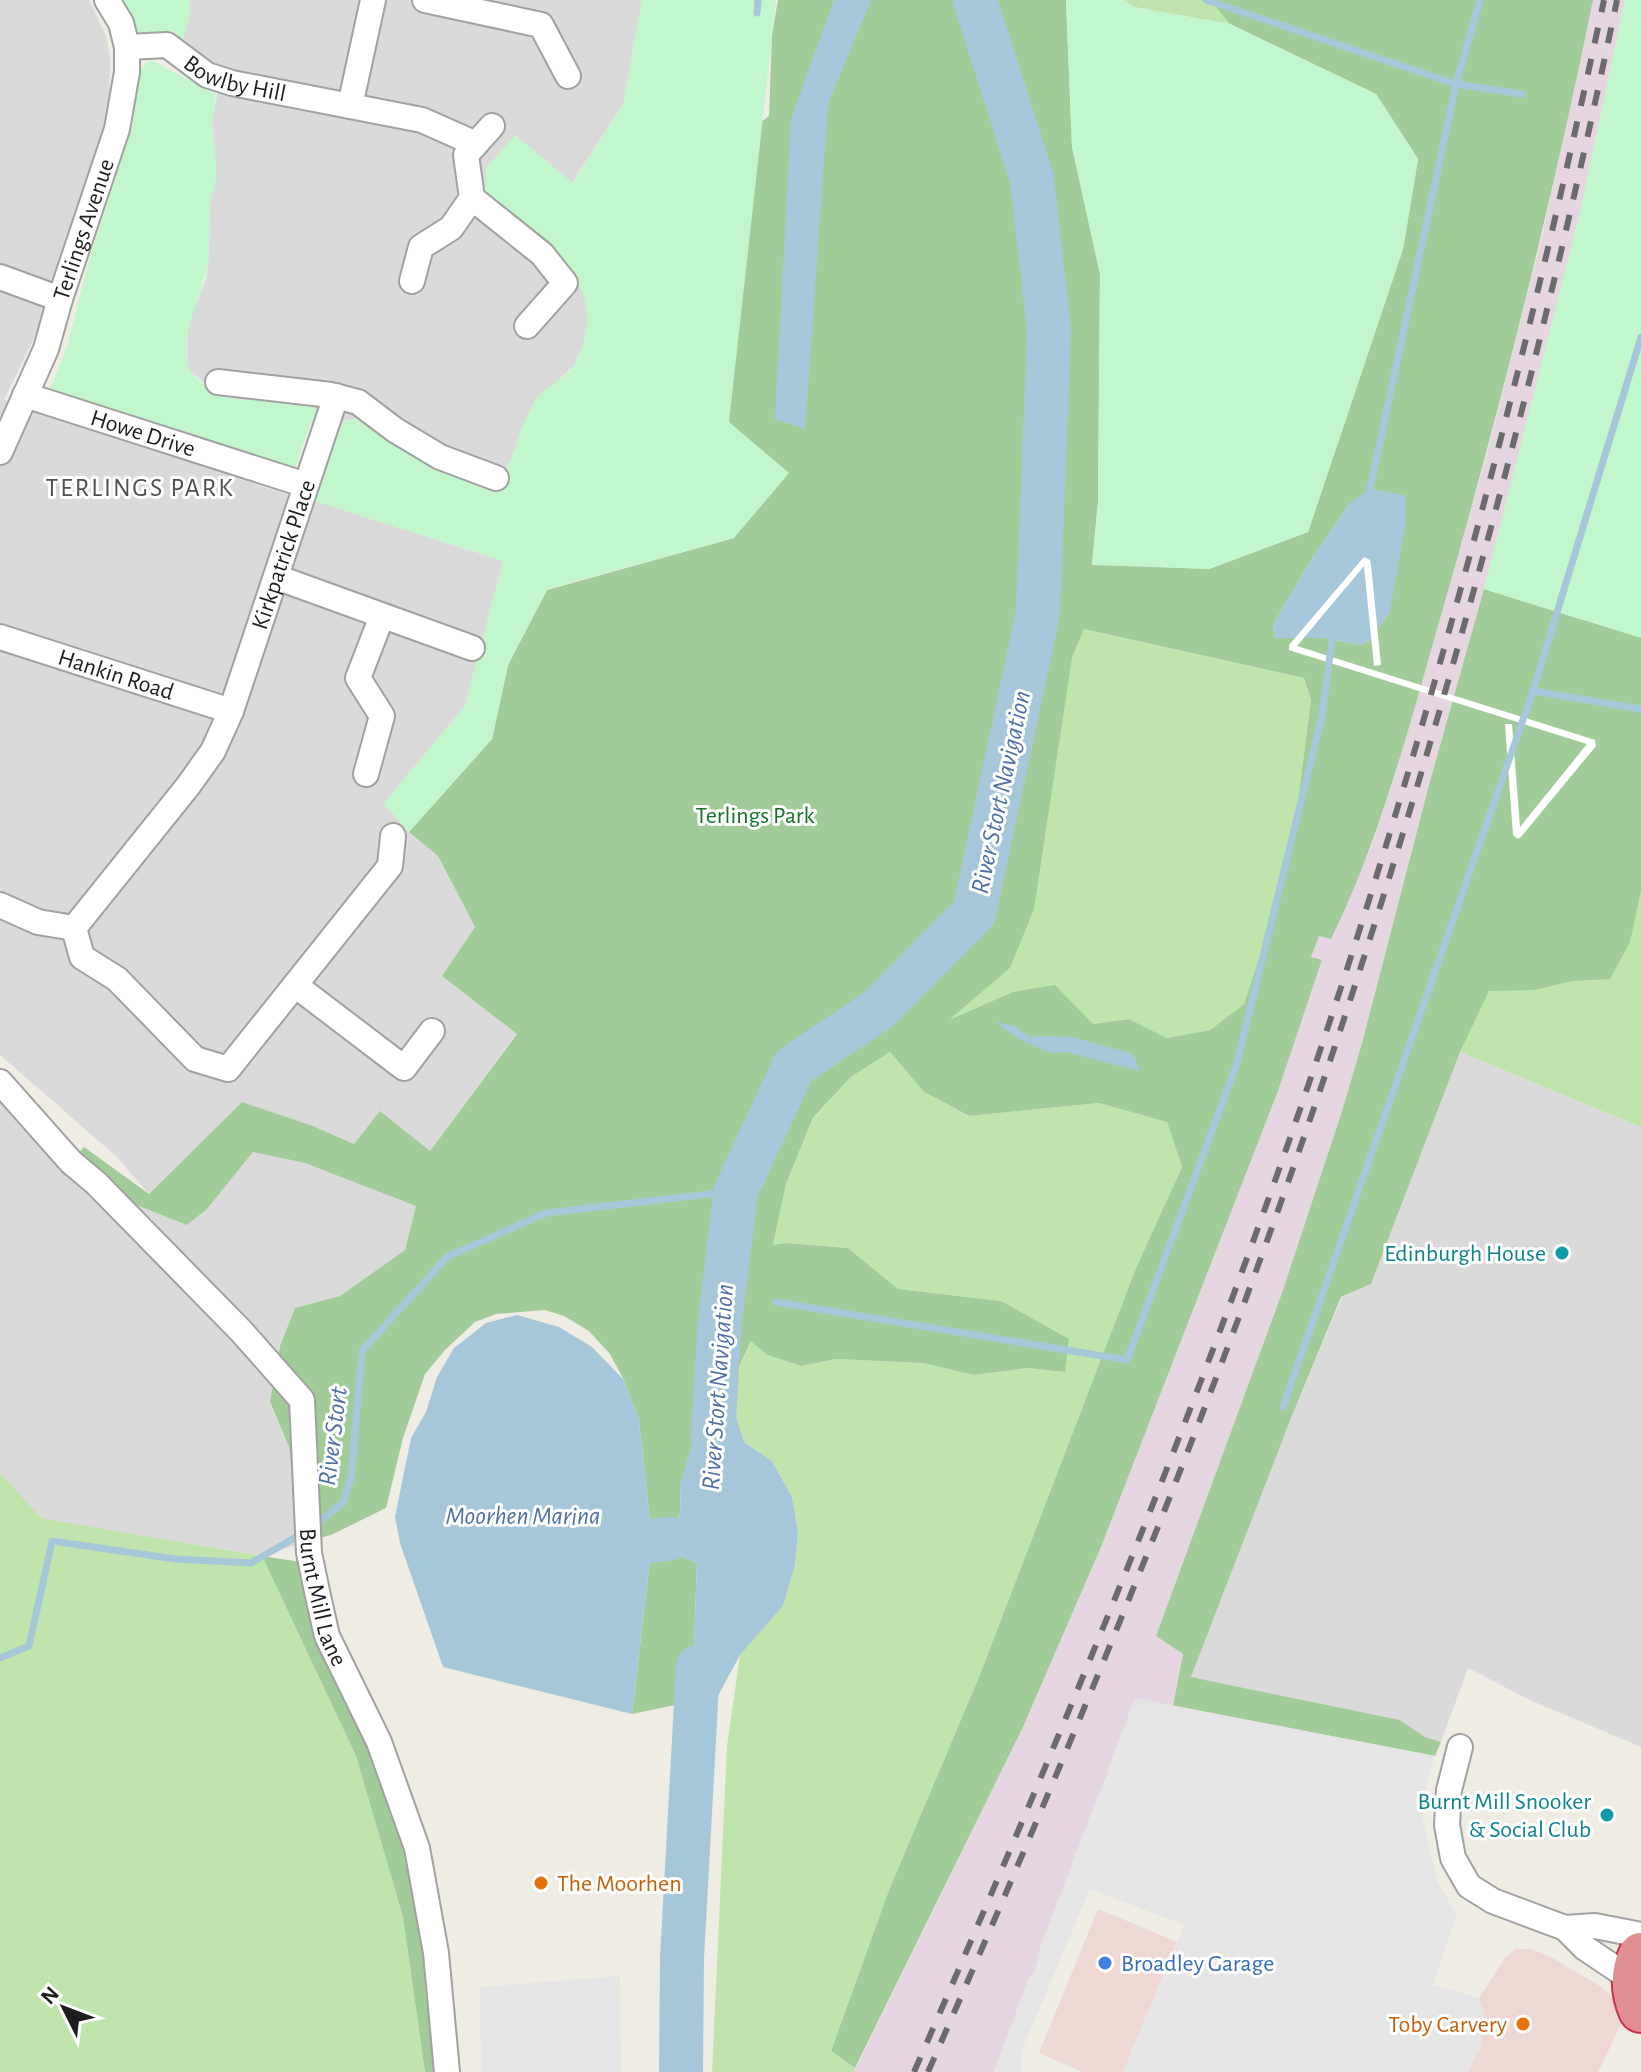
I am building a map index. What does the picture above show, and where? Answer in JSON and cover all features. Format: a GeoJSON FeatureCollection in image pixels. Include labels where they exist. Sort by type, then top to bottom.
{"type":"FeatureCollection","features":[{"type":"Feature","properties":{"kind":"street","name":"Terlings Avenue"},"geometry":{"type":"LineString","coordinates":[[0,452],[46,349],[117,129],[127,72],[127,47],[121,23],[107,0]]}},
{"type":"Feature","properties":{"kind":"street"},"geometry":{"type":"LineString","coordinates":[[350,106],[373,0]]}},
{"type":"Feature","properties":{"kind":"street"},"geometry":{"type":"LineString","coordinates":[[425,0],[541,25],[568,76]]}},
{"type":"Feature","properties":{"kind":"street","name":"Bowlby Hill"},"geometry":{"type":"LineString","coordinates":[[127,47],[167,45],[207,75],[232,83],[484,135],[466,155],[472,198]]}},
{"type":"Feature","properties":{"kind":"street"},"geometry":{"type":"LineString","coordinates":[[412,281],[421,247],[451,228],[472,198],[542,254],[565,283],[527,326]]}},
{"type":"Feature","properties":{"kind":"street"},"geometry":{"type":"LineString","coordinates":[[0,277],[60,299]]}},
{"type":"Feature","properties":{"kind":"street"},"geometry":{"type":"LineString","coordinates":[[218,382],[336,396],[358,402],[395,430],[440,457],[496,478]]}},
{"type":"Feature","properties":{"kind":"street","name":"Howe Drive"},"geometry":{"type":"LineString","coordinates":[[25,395],[306,485]]}},
{"type":"Feature","properties":{"kind":"street","name":"Kirkpatrick Place"},"geometry":{"type":"LineString","coordinates":[[231,711],[336,396]]}},
{"type":"Feature","properties":{"kind":"street"},"geometry":{"type":"LineString","coordinates":[[276,577],[472,648]]}},
{"type":"Feature","properties":{"kind":"street"},"geometry":{"type":"LineString","coordinates":[[366,774],[382,716],[358,678],[382,616]]}},
{"type":"Feature","properties":{"kind":"street","name":"Hankin Road"},"geometry":{"type":"LineString","coordinates":[[0,637],[231,711]]}},
{"type":"Feature","properties":{"kind":"street"},"geometry":{"type":"LineString","coordinates":[[74,928],[197,775],[213,751],[231,711]]}},
{"type":"Feature","properties":{"kind":"street"},"geometry":{"type":"LineString","coordinates":[[74,928],[82,957],[117,979],[195,1059],[228,1069],[390,866],[393,836]]}},
{"type":"Feature","properties":{"kind":"street"},"geometry":{"type":"LineString","coordinates":[[0,905],[38,922],[74,928]]}},
{"type":"Feature","properties":{"kind":"street"},"geometry":{"type":"LineString","coordinates":[[295,985],[404,1068],[432,1031]]}},
{"type":"Feature","properties":{"kind":"street","name":"Burnt Mill Lane"},"geometry":{"type":"LineString","coordinates":[[0,1082],[71,1162],[96,1183],[241,1331],[302,1400],[309,1553],[327,1636],[379,1742],[417,1848],[436,1953],[447,2072]]}},
{"type":"Feature","properties":{"kind":"street"},"geometry":{"type":"LineString","coordinates":[[1460,1747],[1449,1790],[1447,1825],[1453,1858],[1469,1886],[1493,1901],[1565,1928],[1595,1926],[1641,1935]]}},
{"type":"Feature","properties":{"kind":"street"},"geometry":{"type":"LineString","coordinates":[[1565,1928],[1585,1948],[1639,1982]]}},
{"type":"Feature","properties":{"kind":"shaded area"},"geometry":{"type":"Polygon","coordinates":[[[0,0],[89,0],[106,36],[110,57],[109,98],[103,126],[37,332],[4,400],[288,495],[503,561],[465,706],[384,803],[409,832],[438,856],[475,927],[442,976],[517,1033],[430,1151],[380,1112],[354,1144],[313,1126],[242,1102],[149,1194],[117,1157],[0,1055],[0,0]]]}},
{"type":"Feature","properties":{"kind":"shaded area"},"geometry":{"type":"Polygon","coordinates":[[[190,0],[642,0],[623,105],[572,183],[515,135],[569,271],[580,284],[587,301],[588,318],[585,340],[574,366],[535,400],[505,476],[496,488],[486,489],[420,461],[382,439],[361,418],[346,420],[339,428],[318,423],[290,399],[266,402],[229,398],[214,391],[190,371],[187,362],[188,325],[206,279],[210,204],[216,175],[212,120],[223,68],[205,59],[183,39],[190,0]]]}},
{"type":"Feature","properties":{"kind":"shaded area"},"geometry":{"type":"Polygon","coordinates":[[[1593,0],[1625,0],[1582,204],[1511,493],[1342,1111],[1283,1290],[1156,1636],[1183,1654],[1173,1706],[1135,1699],[1034,1973],[1030,1976],[994,2072],[854,2072],[1023,1727],[1101,1547],[1278,1091],[1322,961],[1311,957],[1319,935],[1330,939],[1371,847],[1396,773],[1486,457],[1540,245],[1593,0]]]}},
{"type":"Feature","properties":{"kind":"shaded area"},"geometry":{"type":"Polygon","coordinates":[[[1460,1052],[1641,1127],[1641,1747],[1530,1700],[1468,1668],[1441,1742],[1425,1737],[1400,1720],[1191,1677],[1291,1418],[1342,1297],[1371,1284],[1460,1052]]]}},
{"type":"Feature","properties":{"kind":"shaded area"},"geometry":{"type":"Polygon","coordinates":[[[0,1094],[133,1204],[207,1209],[253,1152],[305,1163],[417,1205],[405,1250],[340,1296],[296,1308],[280,1346],[270,1404],[289,1447],[305,1542],[262,1556],[40,1518],[0,1473],[0,1094]]]}},
{"type":"Feature","properties":{"kind":"shaded area"},"geometry":{"type":"Polygon","coordinates":[[[1135,1698],[1435,1756],[1424,1793],[1423,1821],[1438,1883],[1457,1915],[1433,1985],[1479,1998],[1484,2013],[1480,2052],[1468,2072],[1123,2072],[1184,1925],[1090,1889],[1022,2050],[1022,2072],[994,2072],[1030,1976],[1039,1962],[1037,1956],[1102,1785],[1106,1782],[1135,1698]]]}},
{"type":"Feature","properties":{"kind":"shaded area"},"geometry":{"type":"Polygon","coordinates":[[[1098,1909],[1177,1942],[1123,2072],[1083,2072],[1039,2053],[1098,1909]]]}},
{"type":"Feature","properties":{"kind":"shaded area"},"geometry":{"type":"Polygon","coordinates":[[[1515,1949],[1531,1949],[1549,1956],[1600,1986],[1614,1999],[1624,2018],[1598,2072],[1468,2072],[1480,2051],[1484,2013],[1479,1998],[1505,1958],[1515,1949]]]}},
{"type":"Feature","properties":{"kind":"shaded area"},"geometry":{"type":"Polygon","coordinates":[[[620,1976],[621,2072],[481,2072],[480,1987],[620,1976]]]}},
{"type":"Feature","properties":{"kind":"green space"},"geometry":{"type":"Polygon","coordinates":[[[115,0],[190,0],[183,39],[136,31],[115,0]]]}},
{"type":"Feature","properties":{"kind":"green space"},"geometry":{"type":"Polygon","coordinates":[[[642,0],[776,0],[729,422],[789,473],[734,538],[547,589],[508,665],[492,739],[409,832],[384,803],[465,706],[503,561],[315,501],[339,428],[348,420],[361,418],[389,442],[419,460],[486,489],[497,488],[534,402],[575,365],[584,341],[587,310],[581,290],[569,271],[484,198],[486,168],[515,135],[573,183],[623,105],[642,0]]]}},
{"type":"Feature","properties":{"kind":"green space","name":"Terlings Park"},"geometry":{"type":"Polygon","coordinates":[[[778,0],[1066,0],[1072,147],[1100,274],[1098,502],[1092,564],[1209,569],[1308,532],[1403,249],[1418,159],[1376,94],[1230,24],[1210,0],[1593,0],[1560,154],[1504,384],[1418,695],[1380,819],[1331,939],[1319,936],[1311,957],[1322,960],[1278,1091],[1101,1547],[1023,1727],[855,2068],[831,2051],[889,1890],[979,1677],[1136,1268],[1182,1167],[1167,1122],[1099,1103],[969,1116],[924,1092],[890,1052],[851,1077],[813,1118],[786,1184],[773,1245],[787,1243],[848,1248],[898,1289],[1001,1301],[1069,1339],[1065,1372],[1027,1368],[974,1375],[923,1363],[836,1359],[801,1366],[767,1355],[751,1341],[731,1384],[717,1375],[681,1482],[680,1513],[668,1539],[678,1555],[697,1563],[689,1685],[691,1699],[632,1714],[652,1541],[639,1420],[610,1354],[589,1331],[564,1316],[545,1310],[496,1314],[475,1322],[425,1374],[403,1438],[386,1508],[331,1535],[305,1542],[289,1447],[270,1402],[280,1346],[295,1308],[340,1296],[405,1250],[416,1206],[305,1163],[253,1152],[207,1209],[187,1225],[134,1204],[71,1162],[84,1147],[149,1194],[242,1102],[313,1126],[354,1144],[380,1111],[430,1151],[517,1034],[442,976],[475,927],[438,856],[409,832],[492,739],[508,665],[547,590],[734,538],[729,423],[708,162],[769,116],[772,35],[778,0]],[[1349,504],[1273,625],[1276,638],[1325,638],[1361,645],[1370,640],[1390,611],[1349,504]],[[1084,629],[1072,658],[1034,909],[1010,968],[949,1020],[1013,992],[1055,985],[1093,1024],[1129,1019],[1167,1038],[1210,1030],[1244,1004],[1267,934],[1294,831],[1311,700],[1304,678],[1084,629]]]}},
{"type":"Feature","properties":{"kind":"green space"},"geometry":{"type":"Polygon","coordinates":[[[1066,0],[1125,0],[1134,7],[1230,24],[1376,94],[1418,159],[1403,249],[1308,532],[1209,569],[1092,565],[1098,502],[1100,274],[1072,147],[1066,0]]]}},
{"type":"Feature","properties":{"kind":"green space"},"geometry":{"type":"Polygon","coordinates":[[[1125,0],[1210,0],[1230,24],[1134,7],[1125,0]]]}},
{"type":"Feature","properties":{"kind":"green space"},"geometry":{"type":"Polygon","coordinates":[[[1625,0],[1641,0],[1641,638],[1484,589],[1582,204],[1625,0]]]}},
{"type":"Feature","properties":{"kind":"green space"},"geometry":{"type":"Polygon","coordinates":[[[151,60],[216,95],[212,127],[216,168],[210,205],[208,260],[190,322],[186,347],[189,367],[202,383],[226,396],[301,401],[319,412],[318,423],[311,422],[292,476],[48,394],[67,347],[90,257],[133,125],[137,72],[151,60]]]}},
{"type":"Feature","properties":{"kind":"green space"},"geometry":{"type":"Polygon","coordinates":[[[1484,589],[1583,620],[1641,623],[1641,891],[1630,942],[1610,979],[1572,981],[1534,990],[1489,991],[1460,1052],[1371,1284],[1341,1297],[1191,1677],[1400,1720],[1425,1737],[1441,1742],[1435,1756],[1173,1706],[1183,1654],[1156,1636],[1283,1290],[1342,1111],[1484,589]]]}},
{"type":"Feature","properties":{"kind":"green space"},"geometry":{"type":"Polygon","coordinates":[[[1583,620],[1641,638],[1641,1127],[1460,1052],[1583,620]]]}},
{"type":"Feature","properties":{"kind":"green space"},"geometry":{"type":"Polygon","coordinates":[[[1084,629],[1304,678],[1311,700],[1294,831],[1267,934],[1244,1004],[1210,1030],[1167,1038],[1129,1019],[1093,1024],[946,1022],[1010,968],[1072,658],[1084,629]]]}},
{"type":"Feature","properties":{"kind":"green space"},"geometry":{"type":"Polygon","coordinates":[[[890,1052],[924,1092],[968,1116],[1099,1103],[1167,1122],[1182,1167],[1136,1268],[979,1677],[889,1890],[831,2051],[855,2068],[854,2072],[712,2072],[727,1746],[740,1655],[783,1606],[795,1565],[798,1532],[792,1497],[772,1461],[744,1442],[737,1420],[731,1384],[752,1340],[767,1355],[801,1366],[836,1359],[923,1363],[974,1375],[1027,1368],[1065,1372],[1001,1301],[898,1289],[848,1248],[787,1243],[773,1246],[786,1184],[813,1119],[851,1077],[890,1052]]]}},
{"type":"Feature","properties":{"kind":"green space"},"geometry":{"type":"Polygon","coordinates":[[[0,1473],[41,1518],[262,1556],[356,1756],[403,1917],[425,2072],[0,2072],[0,1473]]]}},
{"type":"Feature","properties":{"kind":"green space"},"geometry":{"type":"Polygon","coordinates":[[[262,1556],[301,1562],[311,1627],[395,1792],[421,1907],[442,2072],[425,2072],[403,1917],[356,1756],[262,1556]]]}},
{"type":"Feature","properties":{"kind":"water"},"geometry":{"type":"Polygon","coordinates":[[[834,0],[871,0],[828,104],[805,429],[775,419],[791,119],[834,0]]]}},
{"type":"Feature","properties":{"kind":"water"},"geometry":{"type":"Polygon","coordinates":[[[1370,489],[1405,495],[1405,524],[1390,611],[1370,640],[1361,645],[1325,638],[1276,638],[1273,625],[1313,557],[1349,504],[1370,489]]]}},
{"type":"Feature","properties":{"kind":"water"},"geometry":{"type":"Polygon","coordinates":[[[995,1022],[1015,1026],[1029,1036],[1073,1037],[1133,1054],[1140,1071],[1066,1052],[1051,1053],[1019,1039],[995,1022]]]}},
{"type":"Feature","properties":{"kind":"water","name":"Moorhen Marina"},"geometry":{"type":"Polygon","coordinates":[[[517,1315],[559,1327],[592,1347],[624,1380],[639,1420],[652,1541],[632,1714],[443,1667],[400,1543],[395,1517],[411,1438],[426,1412],[437,1377],[454,1348],[486,1323],[517,1315]]]}},
{"type":"Feature","properties":{"kind":"water"},"geometry":{"type":"Polygon","coordinates":[[[717,1374],[731,1384],[744,1442],[772,1461],[792,1497],[798,1532],[795,1565],[783,1606],[740,1655],[708,1714],[694,1726],[689,1685],[697,1563],[678,1555],[668,1539],[680,1513],[681,1482],[704,1400],[717,1374]]]}},
{"type":"Feature","properties":{"kind":"pier"},"geometry":{"type":"Polygon","coordinates":[[[1364,557],[1370,560],[1371,565],[1381,665],[1374,666],[1364,566],[1297,646],[1595,740],[1596,746],[1518,839],[1513,835],[1505,724],[1512,724],[1520,827],[1587,744],[1289,650],[1289,645],[1364,557]]]}},
{"type":"Feature","properties":{"kind":"waterway"},"geometry":{"type":"LineString","coordinates":[[757,13],[758,0]]}},
{"type":"Feature","properties":{"kind":"waterway","name":"River Stort Navigation"},"geometry":{"type":"LineString","coordinates":[[713,1434],[720,1320],[736,1191],[794,1066],[879,1009],[974,913],[1038,613],[1049,330],[1032,179],[975,0]]}},
{"type":"Feature","properties":{"kind":"waterway"},"geometry":{"type":"LineString","coordinates":[[1206,0],[1456,84],[1522,94]]}},
{"type":"Feature","properties":{"kind":"waterway"},"geometry":{"type":"LineString","coordinates":[[1370,489],[1456,84],[1480,0]]}},
{"type":"Feature","properties":{"kind":"waterway"},"geometry":{"type":"LineString","coordinates":[[1283,1407],[1533,691],[1641,337]]}},
{"type":"Feature","properties":{"kind":"waterway"},"geometry":{"type":"LineString","coordinates":[[776,1302],[1127,1360],[1236,1066],[1322,716],[1332,640]]}},
{"type":"Feature","properties":{"kind":"waterway"},"geometry":{"type":"LineString","coordinates":[[1533,691],[1641,709]]}},
{"type":"Feature","properties":{"kind":"waterway","name":"River Stort"},"geometry":{"type":"LineString","coordinates":[[314,1526],[343,1503],[351,1478],[362,1351],[447,1257],[546,1213],[736,1191]]}},
{"type":"Feature","properties":{"kind":"waterway","name":"River Stort"},"geometry":{"type":"LineString","coordinates":[[0,1658],[29,1646],[52,1541],[175,1559],[251,1563],[303,1533]]}},
{"type":"Feature","properties":{"kind":"waterway"},"geometry":{"type":"LineString","coordinates":[[652,1541],[668,1539]]}},
{"type":"Feature","properties":{"kind":"waterway","name":"River Stort Navigation"},"geometry":{"type":"LineString","coordinates":[[681,2072],[682,1958],[698,1667]]}},
{"type":"Feature","properties":{"kind":"railway"},"geometry":{"type":"LineString","coordinates":[[914,2072],[1149,1515],[1236,1289],[1327,1031],[1374,886],[1460,593],[1536,297],[1604,0]]}},
{"type":"Feature","properties":{"kind":"railway"},"geometry":{"type":"LineString","coordinates":[[928,2072],[1144,1560],[1245,1302],[1337,1040],[1418,783],[1492,524],[1558,263],[1617,0]]}},
{"type":"Feature","properties":{"kind":"place","name":"Edinburgh House"},"geometry":{"type":"Point","coordinates":[1562,1253]}},
{"type":"Feature","properties":{"kind":"place","name":"Burnt Mill Snooker & Social Club"},"geometry":{"type":"Point","coordinates":[1607,1815]}},
{"type":"Feature","properties":{"kind":"place","name":"The Moorhen"},"geometry":{"type":"Point","coordinates":[541,1883]}},
{"type":"Feature","properties":{"kind":"place","name":"Broadley Garage"},"geometry":{"type":"Point","coordinates":[1105,1963]}},
{"type":"Feature","properties":{"kind":"place","name":"Toby Carvery"},"geometry":{"type":"Point","coordinates":[1523,2024]}},
{"type":"Feature","properties":{"kind":"district","name":"TERLINGS PARK"},"geometry":{"type":"Point","coordinates":[140,487]}}]}
